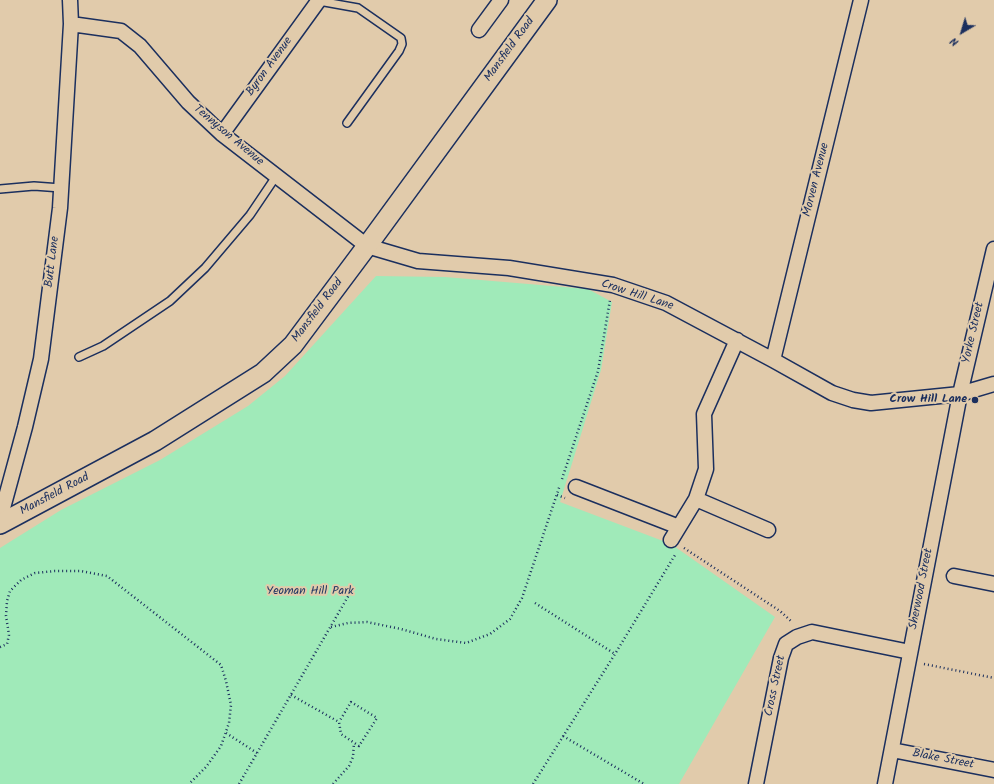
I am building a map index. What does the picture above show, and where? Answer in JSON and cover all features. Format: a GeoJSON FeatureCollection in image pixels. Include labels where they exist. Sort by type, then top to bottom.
{"type":"FeatureCollection","features":[{"type":"Feature","properties":{"kind":"main road","name":"Mansfield Road"},"geometry":{"type":"LineString","coordinates":[[0,524],[156,441],[263,372],[293,344],[367,246],[546,0]]}},
{"type":"Feature","properties":{"kind":"street","name":"Butt Lane"},"geometry":{"type":"LineString","coordinates":[[0,519],[25,427],[41,359],[60,208],[71,24],[70,0]]}},
{"type":"Feature","properties":{"kind":"street","name":"Byron Avenue"},"geometry":{"type":"LineString","coordinates":[[222,134],[319,0]]}},
{"type":"Feature","properties":{"kind":"street"},"geometry":{"type":"LineString","coordinates":[[479,30],[501,0]]}},
{"type":"Feature","properties":{"kind":"street","name":"Morven Avenue"},"geometry":{"type":"LineString","coordinates":[[773,360],[861,0]]}},
{"type":"Feature","properties":{"kind":"street","name":"Tennyson Avenue"},"geometry":{"type":"LineString","coordinates":[[71,24],[121,31],[140,46],[188,102],[222,134],[367,246]]}},
{"type":"Feature","properties":{"kind":"street","name":"Crow Hill Lane"},"geometry":{"type":"LineString","coordinates":[[367,246],[418,261],[509,268],[613,285],[666,303],[737,340],[832,393],[853,400],[871,403],[960,394]]}},
{"type":"Feature","properties":{"kind":"street","name":"Yorke Street"},"geometry":{"type":"LineString","coordinates":[[960,394],[994,249]]}},
{"type":"Feature","properties":{"kind":"street"},"geometry":{"type":"LineString","coordinates":[[675,545],[679,527],[696,499],[706,469],[704,414],[737,340]]}},
{"type":"Feature","properties":{"kind":"street"},"geometry":{"type":"LineString","coordinates":[[960,394],[994,384]]}},
{"type":"Feature","properties":{"kind":"street","name":"Sherwood Street"},"geometry":{"type":"LineString","coordinates":[[885,784],[960,394]]}},
{"type":"Feature","properties":{"kind":"street"},"geometry":{"type":"LineString","coordinates":[[576,487],[679,527]]}},
{"type":"Feature","properties":{"kind":"street"},"geometry":{"type":"LineString","coordinates":[[696,499],[768,530]]}},
{"type":"Feature","properties":{"kind":"street"},"geometry":{"type":"LineString","coordinates":[[954,576],[994,584]]}},
{"type":"Feature","properties":{"kind":"street"},"geometry":{"type":"LineString","coordinates":[[798,637],[812,632],[909,656]]}},
{"type":"Feature","properties":{"kind":"street","name":"Cross Street"},"geometry":{"type":"LineString","coordinates":[[756,784],[781,658],[786,644],[798,637]]}},
{"type":"Feature","properties":{"kind":"street","name":"Blake Street"},"geometry":{"type":"LineString","coordinates":[[892,750],[994,770]]}},
{"type":"Feature","properties":{"kind":"lane"},"geometry":{"type":"LineString","coordinates":[[319,0],[358,8],[401,38],[402,44],[399,51],[347,123]]}},
{"type":"Feature","properties":{"kind":"lane"},"geometry":{"type":"LineString","coordinates":[[79,358],[103,346],[170,301],[205,268],[250,215],[277,176]]}},
{"type":"Feature","properties":{"kind":"lane"},"geometry":{"type":"LineString","coordinates":[[0,189],[34,186],[61,188]]}},
{"type":"Feature","properties":{"kind":"path"},"geometry":{"type":"LineString","coordinates":[[331,627],[348,623],[367,622],[401,629],[436,639],[466,643],[490,634],[510,619],[522,598],[598,371],[613,285]]}},
{"type":"Feature","properties":{"kind":"path"},"geometry":{"type":"LineString","coordinates":[[556,495],[569,500]]}},
{"type":"Feature","properties":{"kind":"path"},"geometry":{"type":"LineString","coordinates":[[533,784],[615,654],[675,545],[688,550],[780,611],[791,622],[798,637]]}},
{"type":"Feature","properties":{"kind":"path"},"geometry":{"type":"LineString","coordinates":[[0,647],[7,644],[8,635],[6,616],[7,601],[10,591],[21,580],[35,573],[55,571],[81,571],[107,576],[221,665],[231,705],[229,723],[221,746],[206,767],[189,784]]}},
{"type":"Feature","properties":{"kind":"path"},"geometry":{"type":"LineString","coordinates":[[239,784],[353,588]]}},
{"type":"Feature","properties":{"kind":"path"},"geometry":{"type":"LineString","coordinates":[[535,603],[615,654]]}},
{"type":"Feature","properties":{"kind":"path"},"geometry":{"type":"LineString","coordinates":[[909,656],[994,678]]}},
{"type":"Feature","properties":{"kind":"path"},"geometry":{"type":"LineString","coordinates":[[291,695],[339,722]]}},
{"type":"Feature","properties":{"kind":"path"},"geometry":{"type":"LineString","coordinates":[[350,702],[376,718],[359,746],[341,734],[339,722],[350,702]]}},
{"type":"Feature","properties":{"kind":"path"},"geometry":{"type":"LineString","coordinates":[[226,733],[257,753]]}},
{"type":"Feature","properties":{"kind":"path"},"geometry":{"type":"LineString","coordinates":[[563,736],[644,784]]}},
{"type":"Feature","properties":{"kind":"path"},"geometry":{"type":"LineString","coordinates":[[333,784],[349,766],[353,757],[354,743]]}},
{"type":"Feature","properties":{"kind":"green space","name":"Yeoman Hill Park"},"geometry":{"type":"Polygon","coordinates":[[[376,276],[445,277],[588,289],[612,302],[601,370],[560,502],[671,544],[775,617],[679,784],[0,784],[0,548],[61,510],[160,460],[248,406],[285,376],[376,276]]]}},
{"type":"Feature","properties":{"kind":"place","name":"Crow Hill Lane"},"geometry":{"type":"Point","coordinates":[975,400]}}]}
